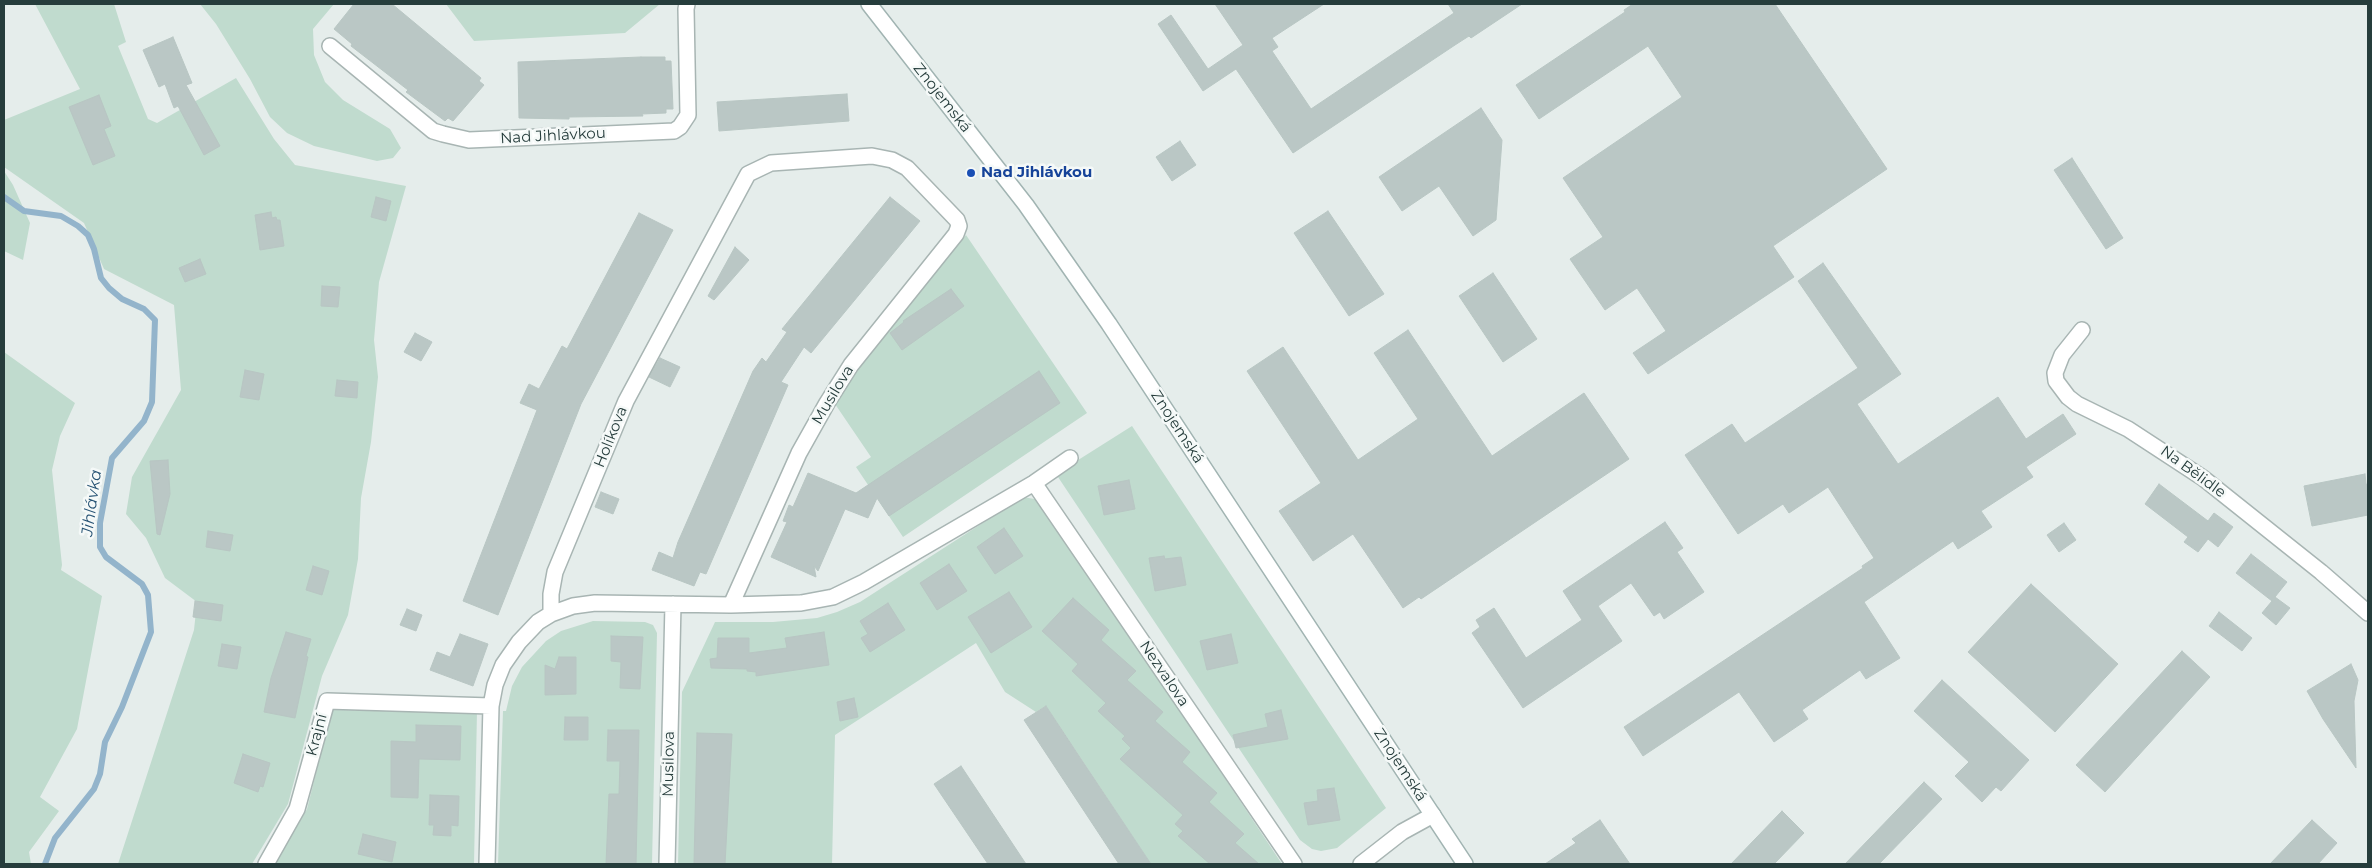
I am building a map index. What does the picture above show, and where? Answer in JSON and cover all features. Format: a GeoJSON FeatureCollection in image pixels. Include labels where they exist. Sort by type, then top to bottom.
{"type":"FeatureCollection","features":[{"type":"Feature","properties":{"kind":"street","name":"Nad Jihlávkou"},"geometry":{"type":"LineString","coordinates":[[330,46],[433,130],[443,134],[469,140],[674,131],[680,127],[688,114],[687,4]]}},
{"type":"Feature","properties":{"kind":"street","name":"Znojemská"},"geometry":{"type":"LineString","coordinates":[[869,4],[1026,205],[1109,324],[1465,864]]}},
{"type":"Feature","properties":{"kind":"street","name":"Holíkova"},"geometry":{"type":"LineString","coordinates":[[551,614],[551,594],[555,572],[626,401],[748,174],[771,163],[872,156],[892,160],[907,168]]}},
{"type":"Feature","properties":{"kind":"street","name":"Musilova"},"geometry":{"type":"LineString","coordinates":[[731,605],[799,453],[850,365],[956,234],[959,226],[957,220],[907,168]]}},
{"type":"Feature","properties":{"kind":"street","name":"Na Bělidle"},"geometry":{"type":"LineString","coordinates":[[2082,330],[2062,355],[2055,373],[2056,381],[2068,397],[2077,404],[2128,429],[2203,478],[2321,572],[2368,613]]}},
{"type":"Feature","properties":{"kind":"street"},"geometry":{"type":"LineString","coordinates":[[487,864],[491,706],[494,685],[503,665],[519,642],[538,622],[551,614],[573,606],[595,604],[731,605],[801,603],[833,597],[864,582],[1034,483],[1070,458]]}},
{"type":"Feature","properties":{"kind":"street","name":"Nezvalova"},"geometry":{"type":"LineString","coordinates":[[1034,483],[1294,864]]}},
{"type":"Feature","properties":{"kind":"street","name":"Musilova"},"geometry":{"type":"LineString","coordinates":[[667,864],[673,604]]}},
{"type":"Feature","properties":{"kind":"street","name":"Krajní"},"geometry":{"type":"LineString","coordinates":[[266,864],[297,809],[326,701],[491,706]]}},
{"type":"Feature","properties":{"kind":"street"},"geometry":{"type":"LineString","coordinates":[[1361,864],[1402,832],[1433,815]]}},
{"type":"Feature","properties":{"kind":"green space"},"geometry":{"type":"Polygon","coordinates":[[[35,4],[114,4],[126,42],[118,46],[148,119],[157,123],[236,78],[274,139],[295,165],[406,186],[379,282],[374,340],[378,377],[371,442],[361,498],[358,559],[348,615],[322,676],[288,804],[252,864],[118,864],[194,630],[197,602],[165,578],[146,538],[126,514],[132,477],[181,390],[174,305],[104,269],[84,223],[4,167],[4,120],[80,89],[35,4]]]}},
{"type":"Feature","properties":{"kind":"green space"},"geometry":{"type":"Polygon","coordinates":[[[200,4],[334,4],[313,29],[314,55],[325,82],[343,100],[390,129],[401,148],[393,158],[377,161],[314,146],[287,133],[270,117],[250,79],[216,24],[200,4]]]}},
{"type":"Feature","properties":{"kind":"green space"},"geometry":{"type":"Polygon","coordinates":[[[446,4],[660,4],[625,33],[474,41],[446,4]]]}},
{"type":"Feature","properties":{"kind":"green space"},"geometry":{"type":"Polygon","coordinates":[[[4,171],[13,185],[30,223],[23,260],[4,251],[4,171]]]}},
{"type":"Feature","properties":{"kind":"green space"},"geometry":{"type":"Polygon","coordinates":[[[966,235],[1087,413],[903,537],[856,467],[871,457],[835,404],[876,344],[966,235]]]}},
{"type":"Feature","properties":{"kind":"green space"},"geometry":{"type":"Polygon","coordinates":[[[4,352],[75,403],[60,436],[52,470],[61,570],[102,596],[77,729],[40,797],[59,811],[29,852],[31,864],[4,864],[4,352]]]}},
{"type":"Feature","properties":{"kind":"green space"},"geometry":{"type":"Polygon","coordinates":[[[1132,426],[1386,808],[1337,848],[1321,851],[1312,849],[1300,840],[1056,474],[1132,426]]]}},
{"type":"Feature","properties":{"kind":"green space"},"geometry":{"type":"Polygon","coordinates":[[[1023,497],[1040,500],[1282,864],[1151,864],[1046,706],[1036,712],[1005,692],[976,643],[835,735],[832,864],[678,864],[682,692],[715,622],[773,622],[817,618],[837,612],[860,602],[1023,497]]]}},
{"type":"Feature","properties":{"kind":"green space"},"geometry":{"type":"Polygon","coordinates":[[[593,621],[645,622],[653,625],[657,633],[652,864],[498,864],[503,711],[506,711],[512,686],[522,667],[546,641],[561,631],[593,621]]]}},
{"type":"Feature","properties":{"kind":"green space"},"geometry":{"type":"Polygon","coordinates":[[[332,710],[477,711],[474,864],[275,864],[307,809],[332,710]]]}},
{"type":"Feature","properties":{"kind":"building"},"geometry":{"type":"Polygon","coordinates":[[[354,4],[392,4],[481,78],[479,81],[484,85],[453,121],[448,118],[445,121],[406,92],[408,90],[351,46],[352,44],[334,29],[354,4]]]}},
{"type":"Feature","properties":{"kind":"building"},"geometry":{"type":"Polygon","coordinates":[[[1215,4],[1324,4],[1272,38],[1278,47],[1272,51],[1311,109],[1454,13],[1448,4],[1522,4],[1471,38],[1469,36],[1455,45],[1293,153],[1236,69],[1203,91],[1158,24],[1171,15],[1208,69],[1243,45],[1215,4]]]}},
{"type":"Feature","properties":{"kind":"building"},"geometry":{"type":"Polygon","coordinates":[[[1633,4],[1775,4],[1887,169],[1773,246],[1794,277],[1648,374],[1633,353],[1666,331],[1637,288],[1605,310],[1570,259],[1603,237],[1563,178],[1682,97],[1648,46],[1539,119],[1516,85],[1625,12],[1624,10],[1633,4]]]}},
{"type":"Feature","properties":{"kind":"building"},"geometry":{"type":"Polygon","coordinates":[[[173,37],[192,83],[186,85],[220,146],[204,155],[178,106],[174,108],[165,84],[159,87],[143,50],[173,37]]]}},
{"type":"Feature","properties":{"kind":"building"},"geometry":{"type":"Polygon","coordinates":[[[665,57],[665,61],[671,61],[673,109],[666,109],[666,113],[642,114],[643,116],[569,117],[569,119],[519,118],[518,62],[665,57]]]}},
{"type":"Feature","properties":{"kind":"building"},"geometry":{"type":"Polygon","coordinates":[[[847,94],[849,121],[719,131],[717,102],[847,94]]]}},
{"type":"Feature","properties":{"kind":"building"},"geometry":{"type":"Polygon","coordinates":[[[99,95],[111,126],[104,129],[115,156],[93,165],[69,107],[99,95]]]}},
{"type":"Feature","properties":{"kind":"building"},"geometry":{"type":"Polygon","coordinates":[[[1481,108],[1502,140],[1496,220],[1473,236],[1439,186],[1402,211],[1379,177],[1481,108]]]}},
{"type":"Feature","properties":{"kind":"building"},"geometry":{"type":"Polygon","coordinates":[[[1180,141],[1196,165],[1172,181],[1156,157],[1180,141]]]}},
{"type":"Feature","properties":{"kind":"building"},"geometry":{"type":"Polygon","coordinates":[[[2072,158],[2123,238],[2106,249],[2054,170],[2072,158]]]}},
{"type":"Feature","properties":{"kind":"building"},"geometry":{"type":"Polygon","coordinates":[[[376,197],[391,201],[386,221],[371,217],[376,197]]]}},
{"type":"Feature","properties":{"kind":"building"},"geometry":{"type":"Polygon","coordinates":[[[890,197],[920,221],[811,353],[804,347],[781,382],[788,385],[706,574],[700,572],[694,586],[652,570],[659,552],[673,558],[678,542],[753,371],[762,358],[766,362],[787,332],[782,329],[890,197]]]}},
{"type":"Feature","properties":{"kind":"building"},"geometry":{"type":"Polygon","coordinates":[[[1328,211],[1384,294],[1349,316],[1294,233],[1328,211]]]}},
{"type":"Feature","properties":{"kind":"building"},"geometry":{"type":"Polygon","coordinates":[[[271,212],[272,218],[276,217],[277,220],[280,220],[284,246],[260,250],[255,215],[271,212]]]}},
{"type":"Feature","properties":{"kind":"building"},"geometry":{"type":"Polygon","coordinates":[[[639,213],[673,230],[581,404],[498,615],[463,601],[537,410],[520,403],[529,384],[539,389],[562,346],[567,349],[639,213]]]}},
{"type":"Feature","properties":{"kind":"building"},"geometry":{"type":"Polygon","coordinates":[[[735,247],[749,260],[714,300],[708,296],[735,247]]]}},
{"type":"Feature","properties":{"kind":"building"},"geometry":{"type":"Polygon","coordinates":[[[200,259],[206,274],[185,282],[179,268],[200,259]]]}},
{"type":"Feature","properties":{"kind":"building"},"geometry":{"type":"Polygon","coordinates":[[[1823,263],[1901,374],[1857,404],[1898,464],[1998,397],[2026,439],[2063,414],[2076,434],[2026,467],[2033,477],[1981,511],[1992,527],[1958,549],[1953,541],[1864,602],[1900,658],[1866,679],[1860,670],[1802,710],[1808,719],[1774,742],[1739,692],[1643,756],[1624,727],[1863,568],[1862,566],[1874,558],[1828,487],[1789,513],[1783,504],[1738,534],[1685,455],[1732,424],[1745,443],[1858,368],[1798,281],[1823,263]]]}},
{"type":"Feature","properties":{"kind":"building"},"geometry":{"type":"Polygon","coordinates":[[[1493,273],[1537,339],[1503,362],[1459,296],[1493,273]]]}},
{"type":"Feature","properties":{"kind":"building"},"geometry":{"type":"Polygon","coordinates":[[[322,286],[340,287],[338,307],[321,306],[322,286]]]}},
{"type":"Feature","properties":{"kind":"building"},"geometry":{"type":"Polygon","coordinates":[[[951,289],[964,306],[902,350],[890,333],[903,321],[951,289]]]}},
{"type":"Feature","properties":{"kind":"building"},"geometry":{"type":"Polygon","coordinates":[[[1408,330],[1492,456],[1584,393],[1629,459],[1421,599],[1419,597],[1403,608],[1353,534],[1313,561],[1279,511],[1321,483],[1247,371],[1283,347],[1358,460],[1418,419],[1374,353],[1408,330]]]}},
{"type":"Feature","properties":{"kind":"building"},"geometry":{"type":"Polygon","coordinates":[[[415,333],[432,342],[421,361],[404,352],[415,333]]]}},
{"type":"Feature","properties":{"kind":"building"},"geometry":{"type":"Polygon","coordinates":[[[660,358],[680,367],[670,387],[649,377],[660,358]]]}},
{"type":"Feature","properties":{"kind":"building"},"geometry":{"type":"Polygon","coordinates":[[[245,370],[264,374],[259,400],[240,397],[245,370]]]}},
{"type":"Feature","properties":{"kind":"building"},"geometry":{"type":"Polygon","coordinates":[[[1039,371],[1060,403],[889,516],[877,498],[868,518],[845,509],[818,571],[814,566],[816,577],[771,557],[787,522],[783,521],[789,505],[793,507],[808,473],[856,493],[1039,371]]]}},
{"type":"Feature","properties":{"kind":"building"},"geometry":{"type":"Polygon","coordinates":[[[337,380],[358,382],[357,398],[335,396],[337,380]]]}},
{"type":"Feature","properties":{"kind":"building"},"geometry":{"type":"Polygon","coordinates":[[[168,460],[170,494],[160,535],[157,534],[150,461],[168,460]]]}},
{"type":"Feature","properties":{"kind":"building"},"geometry":{"type":"Polygon","coordinates":[[[2365,474],[2366,484],[2368,485],[2368,515],[2312,526],[2304,486],[2365,474]]]}},
{"type":"Feature","properties":{"kind":"building"},"geometry":{"type":"Polygon","coordinates":[[[1129,480],[1135,509],[1104,515],[1098,486],[1129,480]]]}},
{"type":"Feature","properties":{"kind":"building"},"geometry":{"type":"Polygon","coordinates":[[[2159,484],[2208,521],[2214,513],[2233,527],[2218,547],[2208,539],[2198,552],[2184,542],[2188,537],[2145,504],[2159,484]]]}},
{"type":"Feature","properties":{"kind":"building"},"geometry":{"type":"Polygon","coordinates":[[[601,492],[619,499],[613,514],[595,507],[601,492]]]}},
{"type":"Feature","properties":{"kind":"building"},"geometry":{"type":"Polygon","coordinates":[[[1665,522],[1683,548],[1677,552],[1704,592],[1664,619],[1660,612],[1654,616],[1631,583],[1598,606],[1622,641],[1523,708],[1472,633],[1480,627],[1476,620],[1494,608],[1526,658],[1582,620],[1563,591],[1665,522]]]}},
{"type":"Feature","properties":{"kind":"building"},"geometry":{"type":"Polygon","coordinates":[[[2064,523],[2076,540],[2059,552],[2047,535],[2064,523]]]}},
{"type":"Feature","properties":{"kind":"building"},"geometry":{"type":"Polygon","coordinates":[[[1004,528],[1023,556],[995,574],[977,547],[1004,528]]]}},
{"type":"Feature","properties":{"kind":"building"},"geometry":{"type":"Polygon","coordinates":[[[208,531],[233,535],[230,551],[206,547],[208,531]]]}},
{"type":"Feature","properties":{"kind":"building"},"geometry":{"type":"Polygon","coordinates":[[[2251,554],[2287,582],[2275,597],[2290,608],[2276,625],[2262,613],[2272,601],[2236,573],[2251,554]]]}},
{"type":"Feature","properties":{"kind":"building"},"geometry":{"type":"Polygon","coordinates":[[[1164,556],[1165,559],[1181,557],[1186,585],[1155,591],[1149,558],[1164,556]]]}},
{"type":"Feature","properties":{"kind":"building"},"geometry":{"type":"Polygon","coordinates":[[[949,564],[967,591],[937,610],[920,583],[949,564]]]}},
{"type":"Feature","properties":{"kind":"building"},"geometry":{"type":"Polygon","coordinates":[[[313,566],[329,571],[322,595],[306,590],[313,566]]]}},
{"type":"Feature","properties":{"kind":"building"},"geometry":{"type":"Polygon","coordinates":[[[2031,584],[2118,664],[2055,732],[1968,652],[2031,584]]]}},
{"type":"Feature","properties":{"kind":"building"},"geometry":{"type":"Polygon","coordinates":[[[1009,592],[1032,627],[991,653],[968,617],[1009,592]]]}},
{"type":"Feature","properties":{"kind":"building"},"geometry":{"type":"Polygon","coordinates":[[[1073,598],[1109,630],[1101,640],[1136,671],[1127,680],[1163,712],[1155,721],[1190,752],[1182,762],[1217,793],[1209,802],[1244,834],[1235,843],[1259,864],[1210,864],[1178,836],[1183,831],[1175,824],[1183,815],[1120,759],[1131,748],[1122,739],[1125,736],[1098,711],[1106,703],[1072,671],[1078,664],[1042,631],[1073,598]]]}},
{"type":"Feature","properties":{"kind":"building"},"geometry":{"type":"Polygon","coordinates":[[[195,601],[223,605],[221,621],[193,617],[195,601]]]}},
{"type":"Feature","properties":{"kind":"building"},"geometry":{"type":"Polygon","coordinates":[[[888,603],[905,630],[870,652],[861,638],[868,634],[860,621],[888,603]]]}},
{"type":"Feature","properties":{"kind":"building"},"geometry":{"type":"Polygon","coordinates":[[[407,609],[422,615],[416,631],[400,625],[407,609]]]}},
{"type":"Feature","properties":{"kind":"building"},"geometry":{"type":"Polygon","coordinates":[[[2219,612],[2252,638],[2242,651],[2209,626],[2219,612]]]}},
{"type":"Feature","properties":{"kind":"building"},"geometry":{"type":"Polygon","coordinates":[[[286,632],[311,639],[306,656],[308,657],[295,718],[264,712],[271,678],[286,632]]]}},
{"type":"Feature","properties":{"kind":"building"},"geometry":{"type":"Polygon","coordinates":[[[824,632],[829,665],[756,676],[756,672],[747,671],[747,669],[711,668],[710,659],[717,658],[718,638],[749,638],[749,653],[787,648],[785,638],[824,632]]]}},
{"type":"Feature","properties":{"kind":"building"},"geometry":{"type":"Polygon","coordinates":[[[460,634],[488,644],[473,686],[430,670],[437,652],[450,657],[460,634]]]}},
{"type":"Feature","properties":{"kind":"building"},"geometry":{"type":"Polygon","coordinates":[[[1231,634],[1238,663],[1207,670],[1200,641],[1231,634]]]}},
{"type":"Feature","properties":{"kind":"building"},"geometry":{"type":"Polygon","coordinates":[[[611,636],[643,637],[640,689],[620,688],[621,662],[611,661],[611,636]]]}},
{"type":"Feature","properties":{"kind":"building"},"geometry":{"type":"Polygon","coordinates":[[[222,644],[241,647],[237,669],[218,666],[222,644]]]}},
{"type":"Feature","properties":{"kind":"building"},"geometry":{"type":"Polygon","coordinates":[[[2182,651],[2210,677],[2105,792],[2076,765],[2182,651]]]}},
{"type":"Feature","properties":{"kind":"building"},"geometry":{"type":"Polygon","coordinates":[[[559,657],[576,657],[576,694],[545,695],[545,665],[555,669],[559,657]]]}},
{"type":"Feature","properties":{"kind":"building"},"geometry":{"type":"Polygon","coordinates":[[[2351,664],[2358,680],[2354,701],[2356,768],[2323,719],[2307,691],[2351,664]]]}},
{"type":"Feature","properties":{"kind":"building"},"geometry":{"type":"Polygon","coordinates":[[[1942,680],[2029,760],[2001,791],[1996,787],[1982,802],[1955,776],[1969,762],[1914,711],[1942,680]]]}},
{"type":"Feature","properties":{"kind":"building"},"geometry":{"type":"Polygon","coordinates":[[[854,698],[858,717],[840,721],[837,702],[854,698]]]}},
{"type":"Feature","properties":{"kind":"building"},"geometry":{"type":"Polygon","coordinates":[[[1046,706],[1151,864],[1119,864],[1024,720],[1046,706]]]}},
{"type":"Feature","properties":{"kind":"building"},"geometry":{"type":"Polygon","coordinates":[[[1281,710],[1288,739],[1236,748],[1233,735],[1268,727],[1265,714],[1281,710]]]}},
{"type":"Feature","properties":{"kind":"building"},"geometry":{"type":"Polygon","coordinates":[[[565,717],[588,717],[588,740],[564,740],[565,717]]]}},
{"type":"Feature","properties":{"kind":"building"},"geometry":{"type":"Polygon","coordinates":[[[416,725],[461,726],[460,760],[419,759],[418,798],[391,797],[391,741],[416,742],[416,725]]]}},
{"type":"Feature","properties":{"kind":"building"},"geometry":{"type":"Polygon","coordinates":[[[608,730],[639,730],[636,864],[606,864],[609,794],[619,794],[620,761],[607,761],[608,730]]]}},
{"type":"Feature","properties":{"kind":"building"},"geometry":{"type":"Polygon","coordinates":[[[697,733],[732,734],[725,864],[694,864],[697,733]]]}},
{"type":"Feature","properties":{"kind":"building"},"geometry":{"type":"Polygon","coordinates":[[[243,754],[270,763],[263,787],[260,786],[258,792],[234,783],[243,754]]]}},
{"type":"Feature","properties":{"kind":"building"},"geometry":{"type":"Polygon","coordinates":[[[961,766],[1026,864],[988,864],[934,784],[961,766]]]}},
{"type":"Feature","properties":{"kind":"building"},"geometry":{"type":"Polygon","coordinates":[[[1924,782],[1942,799],[1879,864],[1845,864],[1924,782]]]}},
{"type":"Feature","properties":{"kind":"building"},"geometry":{"type":"Polygon","coordinates":[[[1334,788],[1340,820],[1308,825],[1304,803],[1318,801],[1317,790],[1334,788]]]}},
{"type":"Feature","properties":{"kind":"building"},"geometry":{"type":"Polygon","coordinates":[[[430,795],[459,796],[458,826],[451,825],[451,836],[433,835],[434,825],[429,825],[430,795]]]}},
{"type":"Feature","properties":{"kind":"building"},"geometry":{"type":"Polygon","coordinates":[[[1782,811],[1804,833],[1774,864],[1731,864],[1782,811]]]}},
{"type":"Feature","properties":{"kind":"building"},"geometry":{"type":"Polygon","coordinates":[[[1600,820],[1630,864],[1545,864],[1576,843],[1572,839],[1600,820]]]}},
{"type":"Feature","properties":{"kind":"building"},"geometry":{"type":"Polygon","coordinates":[[[2312,820],[2337,843],[2318,864],[2270,864],[2312,820]]]}},
{"type":"Feature","properties":{"kind":"building"},"geometry":{"type":"Polygon","coordinates":[[[363,834],[396,842],[392,862],[358,854],[363,834]]]}},
{"type":"Feature","properties":{"kind":"waterway","name":"Jihlávka"},"geometry":{"type":"LineString","coordinates":[[4,197],[24,211],[61,216],[78,226],[88,235],[94,249],[101,278],[109,288],[122,299],[144,309],[155,320],[152,402],[144,421],[112,458],[100,523],[100,547],[106,557],[142,584],[148,595],[151,632],[122,707],[105,742],[100,774],[94,789],[55,838],[45,864]]}},
{"type":"Feature","properties":{"kind":"place","name":"Nad Jihlávkou"},"geometry":{"type":"Point","coordinates":[971,173]}}]}
